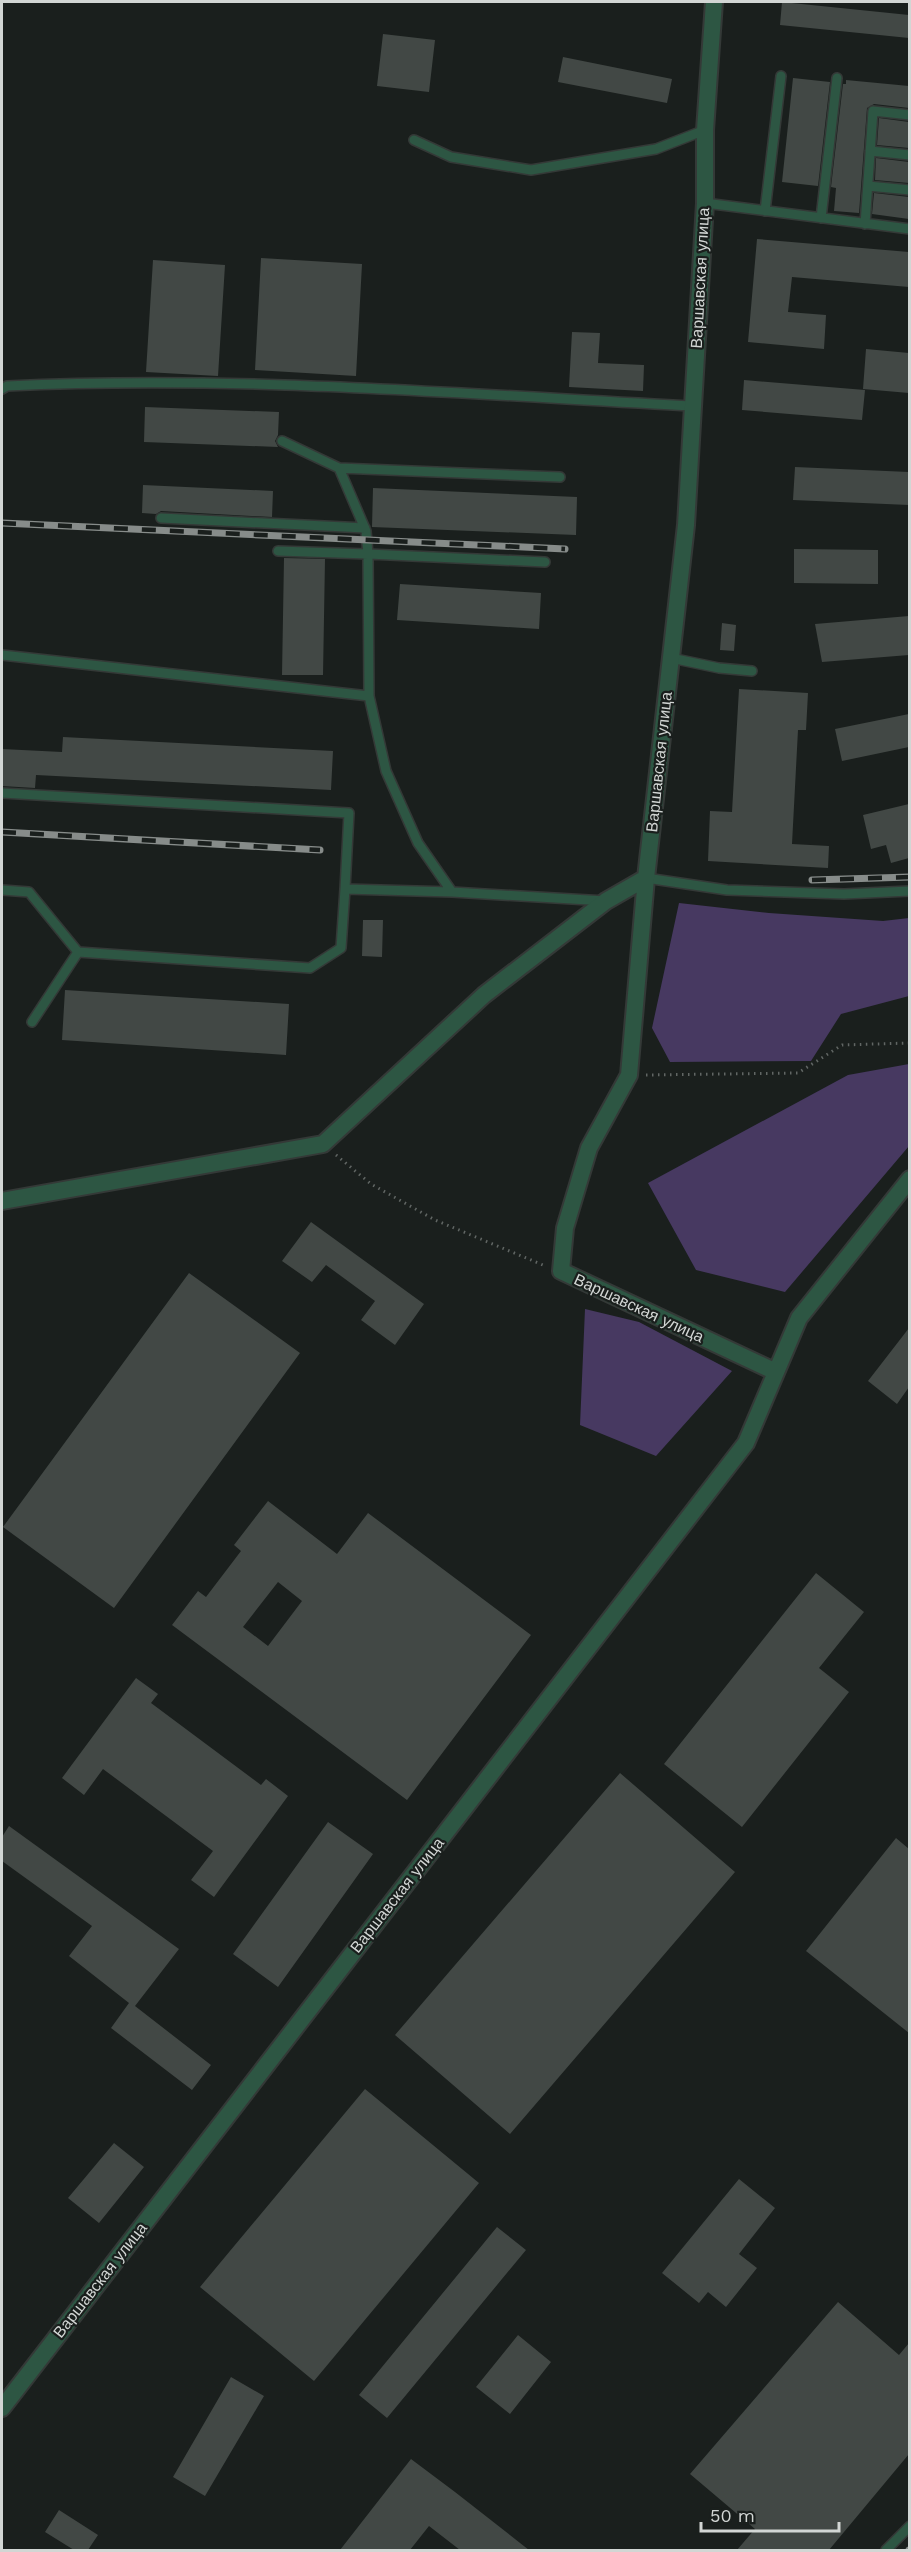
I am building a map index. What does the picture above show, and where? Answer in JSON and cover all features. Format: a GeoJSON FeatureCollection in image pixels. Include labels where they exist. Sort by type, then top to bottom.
{"type":"FeatureCollection","features":[{"type":"Feature","properties":{"kind":"street","name":"Варшавская улица"},"geometry":{"type":"LineString","coordinates":[[714,2],[705,130],[705,203],[686,525],[646,878],[629,1075],[589,1148],[566,1228],[561,1271],[776,1372]]}},
{"type":"Feature","properties":{"kind":"street"},"geometry":{"type":"LineString","coordinates":[[2,1201],[323,1144],[484,995],[606,901],[646,878]]}},
{"type":"Feature","properties":{"kind":"street","name":"Варшавская улица"},"geometry":{"type":"LineString","coordinates":[[2,2408],[746,1443],[799,1318],[909,1179]]}},
{"type":"Feature","properties":{"kind":"lane"},"geometry":{"type":"LineString","coordinates":[[765,211],[781,76]]}},
{"type":"Feature","properties":{"kind":"lane"},"geometry":{"type":"LineString","coordinates":[[821,218],[837,78]]}},
{"type":"Feature","properties":{"kind":"lane"},"geometry":{"type":"LineString","coordinates":[[865,224],[873,111],[909,115]]}},
{"type":"Feature","properties":{"kind":"lane"},"geometry":{"type":"LineString","coordinates":[[414,140],[451,157],[531,170],[656,149],[705,130]]}},
{"type":"Feature","properties":{"kind":"lane"},"geometry":{"type":"LineString","coordinates":[[870,151],[909,155]]}},
{"type":"Feature","properties":{"kind":"lane"},"geometry":{"type":"LineString","coordinates":[[868,186],[909,190]]}},
{"type":"Feature","properties":{"kind":"lane"},"geometry":{"type":"LineString","coordinates":[[705,203],[909,229]]}},
{"type":"Feature","properties":{"kind":"lane"},"geometry":{"type":"LineString","coordinates":[[2,389],[7,386],[96,381],[217,381],[693,406]]}},
{"type":"Feature","properties":{"kind":"lane"},"geometry":{"type":"LineString","coordinates":[[282,441],[339,468],[560,477]]}},
{"type":"Feature","properties":{"kind":"lane"},"geometry":{"type":"LineString","coordinates":[[339,468],[365,528],[368,554],[369,696],[386,771],[418,843],[452,892]]}},
{"type":"Feature","properties":{"kind":"lane"},"geometry":{"type":"LineString","coordinates":[[161,518],[365,528]]}},
{"type":"Feature","properties":{"kind":"lane"},"geometry":{"type":"LineString","coordinates":[[278,551],[545,562]]}},
{"type":"Feature","properties":{"kind":"lane"},"geometry":{"type":"LineString","coordinates":[[2,654],[369,696]]}},
{"type":"Feature","properties":{"kind":"lane"},"geometry":{"type":"LineString","coordinates":[[671,658],[719,668],[752,671]]}},
{"type":"Feature","properties":{"kind":"lane"},"geometry":{"type":"LineString","coordinates":[[2,793],[349,813],[341,948],[310,968],[78,952],[29,891],[2,890]]}},
{"type":"Feature","properties":{"kind":"lane"},"geometry":{"type":"LineString","coordinates":[[646,878],[727,890],[844,894],[909,891]]}},
{"type":"Feature","properties":{"kind":"lane"},"geometry":{"type":"LineString","coordinates":[[345,890],[452,892],[606,901]]}},
{"type":"Feature","properties":{"kind":"lane"},"geometry":{"type":"LineString","coordinates":[[32,1022],[78,952]]}},
{"type":"Feature","properties":{"kind":"lane"},"geometry":{"type":"LineString","coordinates":[[886,2550],[909,2526]]}},
{"type":"Feature","properties":{"kind":"path"},"geometry":{"type":"LineString","coordinates":[[629,1075],[798,1073],[842,1045],[909,1043]]}},
{"type":"Feature","properties":{"kind":"path"},"geometry":{"type":"LineString","coordinates":[[323,1144],[371,1184],[435,1220],[561,1271]]}},
{"type":"Feature","properties":{"kind":"shaded area"},"geometry":{"type":"Polygon","coordinates":[[[679,903],[769,913],[883,921],[909,918],[909,996],[841,1014],[811,1061],[670,1062],[652,1028],[679,903]]]}},
{"type":"Feature","properties":{"kind":"shaded area"},"geometry":{"type":"Polygon","coordinates":[[[909,1064],[909,1146],[785,1292],[696,1270],[648,1183],[848,1075],[909,1064]]]}},
{"type":"Feature","properties":{"kind":"shaded area"},"geometry":{"type":"Polygon","coordinates":[[[585,1309],[639,1322],[732,1371],[656,1456],[580,1425],[585,1309]]]}},
{"type":"Feature","properties":{"kind":"building"},"geometry":{"type":"Polygon","coordinates":[[[782,2],[909,15],[909,38],[780,25],[782,2]]]}},
{"type":"Feature","properties":{"kind":"building"},"geometry":{"type":"Polygon","coordinates":[[[383,34],[435,40],[429,92],[377,86],[383,34]]]}},
{"type":"Feature","properties":{"kind":"building"},"geometry":{"type":"Polygon","coordinates":[[[563,57],[672,79],[667,103],[558,82],[563,57]]]}},
{"type":"Feature","properties":{"kind":"building"},"geometry":{"type":"Polygon","coordinates":[[[793,78],[830,82],[818,186],[782,182],[793,78]]]}},
{"type":"Feature","properties":{"kind":"building"},"geometry":{"type":"Polygon","coordinates":[[[846,80],[909,86],[909,108],[874,104],[867,108],[859,213],[834,211],[836,188],[831,187],[843,84],[846,84],[846,80]]]}},
{"type":"Feature","properties":{"kind":"building"},"geometry":{"type":"Polygon","coordinates":[[[879,118],[909,122],[909,148],[877,145],[879,118]]]}},
{"type":"Feature","properties":{"kind":"building"},"geometry":{"type":"Polygon","coordinates":[[[876,158],[909,162],[909,183],[875,180],[876,158]]]}},
{"type":"Feature","properties":{"kind":"building"},"geometry":{"type":"Polygon","coordinates":[[[874,193],[909,197],[909,219],[872,214],[874,193]]]}},
{"type":"Feature","properties":{"kind":"building"},"geometry":{"type":"Polygon","coordinates":[[[757,239],[909,252],[909,287],[792,277],[788,312],[826,315],[824,349],[748,342],[757,239]]]}},
{"type":"Feature","properties":{"kind":"building"},"geometry":{"type":"Polygon","coordinates":[[[261,258],[362,264],[356,376],[255,370],[261,258]]]}},
{"type":"Feature","properties":{"kind":"building"},"geometry":{"type":"Polygon","coordinates":[[[153,260],[225,265],[218,376],[146,372],[153,260]]]}},
{"type":"Feature","properties":{"kind":"building"},"geometry":{"type":"Polygon","coordinates":[[[572,332],[600,333],[598,363],[644,365],[643,391],[569,387],[572,332]]]}},
{"type":"Feature","properties":{"kind":"building"},"geometry":{"type":"Polygon","coordinates":[[[866,349],[909,353],[909,393],[863,389],[866,349]]]}},
{"type":"Feature","properties":{"kind":"building"},"geometry":{"type":"Polygon","coordinates":[[[744,380],[865,390],[862,420],[742,410],[744,380]]]}},
{"type":"Feature","properties":{"kind":"building"},"geometry":{"type":"Polygon","coordinates":[[[145,407],[279,412],[278,435],[275,441],[278,447],[144,442],[145,407]]]}},
{"type":"Feature","properties":{"kind":"building"},"geometry":{"type":"Polygon","coordinates":[[[795,467],[909,472],[909,505],[793,500],[795,467]]]}},
{"type":"Feature","properties":{"kind":"building"},"geometry":{"type":"Polygon","coordinates":[[[143,485],[273,491],[272,517],[161,511],[156,514],[142,513],[143,485]]]}},
{"type":"Feature","properties":{"kind":"building"},"geometry":{"type":"Polygon","coordinates":[[[373,488],[577,497],[576,535],[372,527],[373,488]]]}},
{"type":"Feature","properties":{"kind":"building"},"geometry":{"type":"Polygon","coordinates":[[[794,549],[878,550],[878,584],[794,583],[794,549]]]}},
{"type":"Feature","properties":{"kind":"building"},"geometry":{"type":"Polygon","coordinates":[[[284,558],[325,559],[323,675],[282,675],[284,558]]]}},
{"type":"Feature","properties":{"kind":"building"},"geometry":{"type":"Polygon","coordinates":[[[400,584],[541,593],[539,629],[397,620],[400,584]]]}},
{"type":"Feature","properties":{"kind":"building"},"geometry":{"type":"Polygon","coordinates":[[[909,616],[909,655],[822,662],[815,624],[909,616]]]}},
{"type":"Feature","properties":{"kind":"building"},"geometry":{"type":"Polygon","coordinates":[[[722,623],[736,625],[734,651],[720,650],[722,623]]]}},
{"type":"Feature","properties":{"kind":"building"},"geometry":{"type":"Polygon","coordinates":[[[739,689],[808,693],[806,730],[798,730],[792,844],[829,846],[828,868],[708,861],[710,811],[732,812],[739,689]]]}},
{"type":"Feature","properties":{"kind":"building"},"geometry":{"type":"Polygon","coordinates":[[[909,714],[909,747],[842,761],[835,729],[909,714]]]}},
{"type":"Feature","properties":{"kind":"building"},"geometry":{"type":"Polygon","coordinates":[[[63,737],[333,751],[331,790],[36,775],[35,788],[2,786],[2,749],[62,752],[63,737]]]}},
{"type":"Feature","properties":{"kind":"building"},"geometry":{"type":"Polygon","coordinates":[[[909,804],[909,858],[891,863],[886,845],[871,849],[863,815],[909,804]]]}},
{"type":"Feature","properties":{"kind":"building"},"geometry":{"type":"Polygon","coordinates":[[[363,920],[383,920],[382,957],[362,956],[363,920]]]}},
{"type":"Feature","properties":{"kind":"building"},"geometry":{"type":"Polygon","coordinates":[[[65,990],[289,1004],[286,1055],[62,1040],[65,990]]]}},
{"type":"Feature","properties":{"kind":"building"},"geometry":{"type":"Polygon","coordinates":[[[311,1222],[424,1304],[395,1345],[361,1320],[375,1301],[326,1265],[312,1282],[282,1261],[311,1222]]]}},
{"type":"Feature","properties":{"kind":"building"},"geometry":{"type":"Polygon","coordinates":[[[189,1273],[300,1353],[114,1608],[3,1527],[189,1273]]]}},
{"type":"Feature","properties":{"kind":"building"},"geometry":{"type":"Polygon","coordinates":[[[909,1328],[909,1387],[897,1404],[868,1381],[909,1328]]]}},
{"type":"Feature","properties":{"kind":"building"},"geometry":{"type":"Polygon","coordinates":[[[268,1501],[337,1554],[368,1513],[531,1635],[407,1800],[172,1625],[198,1591],[206,1597],[241,1551],[234,1545],[268,1501]],[[278,1582],[243,1627],[268,1646],[302,1601],[278,1582]]]}},
{"type":"Feature","properties":{"kind":"building"},"geometry":{"type":"Polygon","coordinates":[[[816,1573],[864,1612],[819,1668],[849,1692],[742,1827],[664,1764],[816,1573]]]}},
{"type":"Feature","properties":{"kind":"building"},"geometry":{"type":"Polygon","coordinates":[[[136,1678],[158,1694],[151,1703],[261,1785],[266,1779],[288,1796],[214,1897],[191,1880],[213,1851],[103,1769],[84,1795],[62,1778],[136,1678]]]}},
{"type":"Feature","properties":{"kind":"building"},"geometry":{"type":"Polygon","coordinates":[[[620,1773],[735,1872],[510,2134],[395,2035],[620,1773]]]}},
{"type":"Feature","properties":{"kind":"building"},"geometry":{"type":"Polygon","coordinates":[[[328,1822],[373,1854],[278,1987],[233,1954],[328,1822]]]}},
{"type":"Feature","properties":{"kind":"building"},"geometry":{"type":"Polygon","coordinates":[[[9,1826],[179,1949],[135,2006],[211,2065],[192,2090],[111,2028],[129,2003],[69,1956],[92,1926],[2,1861],[2,1837],[9,1826]]]}},
{"type":"Feature","properties":{"kind":"building"},"geometry":{"type":"Polygon","coordinates":[[[896,1838],[909,1849],[909,2033],[806,1951],[896,1838]]]}},
{"type":"Feature","properties":{"kind":"building"},"geometry":{"type":"Polygon","coordinates":[[[365,2089],[479,2183],[314,2381],[200,2287],[365,2089]]]}},
{"type":"Feature","properties":{"kind":"building"},"geometry":{"type":"Polygon","coordinates":[[[114,2143],[144,2167],[99,2223],[68,2198],[114,2143]]]}},
{"type":"Feature","properties":{"kind":"building"},"geometry":{"type":"Polygon","coordinates":[[[739,2179],[775,2208],[739,2254],[757,2268],[726,2307],[708,2292],[699,2303],[662,2273],[739,2179]]]}},
{"type":"Feature","properties":{"kind":"building"},"geometry":{"type":"Polygon","coordinates":[[[497,2227],[526,2250],[387,2418],[359,2395],[497,2227]]]}},
{"type":"Feature","properties":{"kind":"building"},"geometry":{"type":"Polygon","coordinates":[[[838,2302],[899,2355],[909,2343],[909,2454],[829,2550],[737,2550],[755,2529],[690,2474],[838,2302]]]}},
{"type":"Feature","properties":{"kind":"building"},"geometry":{"type":"Polygon","coordinates":[[[518,2335],[551,2362],[510,2414],[476,2387],[518,2335]]]}},
{"type":"Feature","properties":{"kind":"building"},"geometry":{"type":"Polygon","coordinates":[[[231,2377],[264,2396],[205,2496],[173,2477],[231,2377]]]}},
{"type":"Feature","properties":{"kind":"building"},"geometry":{"type":"Polygon","coordinates":[[[411,2459],[529,2550],[460,2550],[429,2526],[410,2550],[340,2550],[411,2459]]]}},
{"type":"Feature","properties":{"kind":"building"},"geometry":{"type":"Polygon","coordinates":[[[59,2510],[98,2535],[88,2550],[74,2550],[45,2532],[59,2510]]]}},
{"type":"Feature","properties":{"kind":"railway"},"geometry":{"type":"LineString","coordinates":[[2,523],[565,549]]}},
{"type":"Feature","properties":{"kind":"railway"},"geometry":{"type":"LineString","coordinates":[[2,832],[320,850]]}},
{"type":"Feature","properties":{"kind":"railway"},"geometry":{"type":"LineString","coordinates":[[812,880],[910,877]]}}]}
